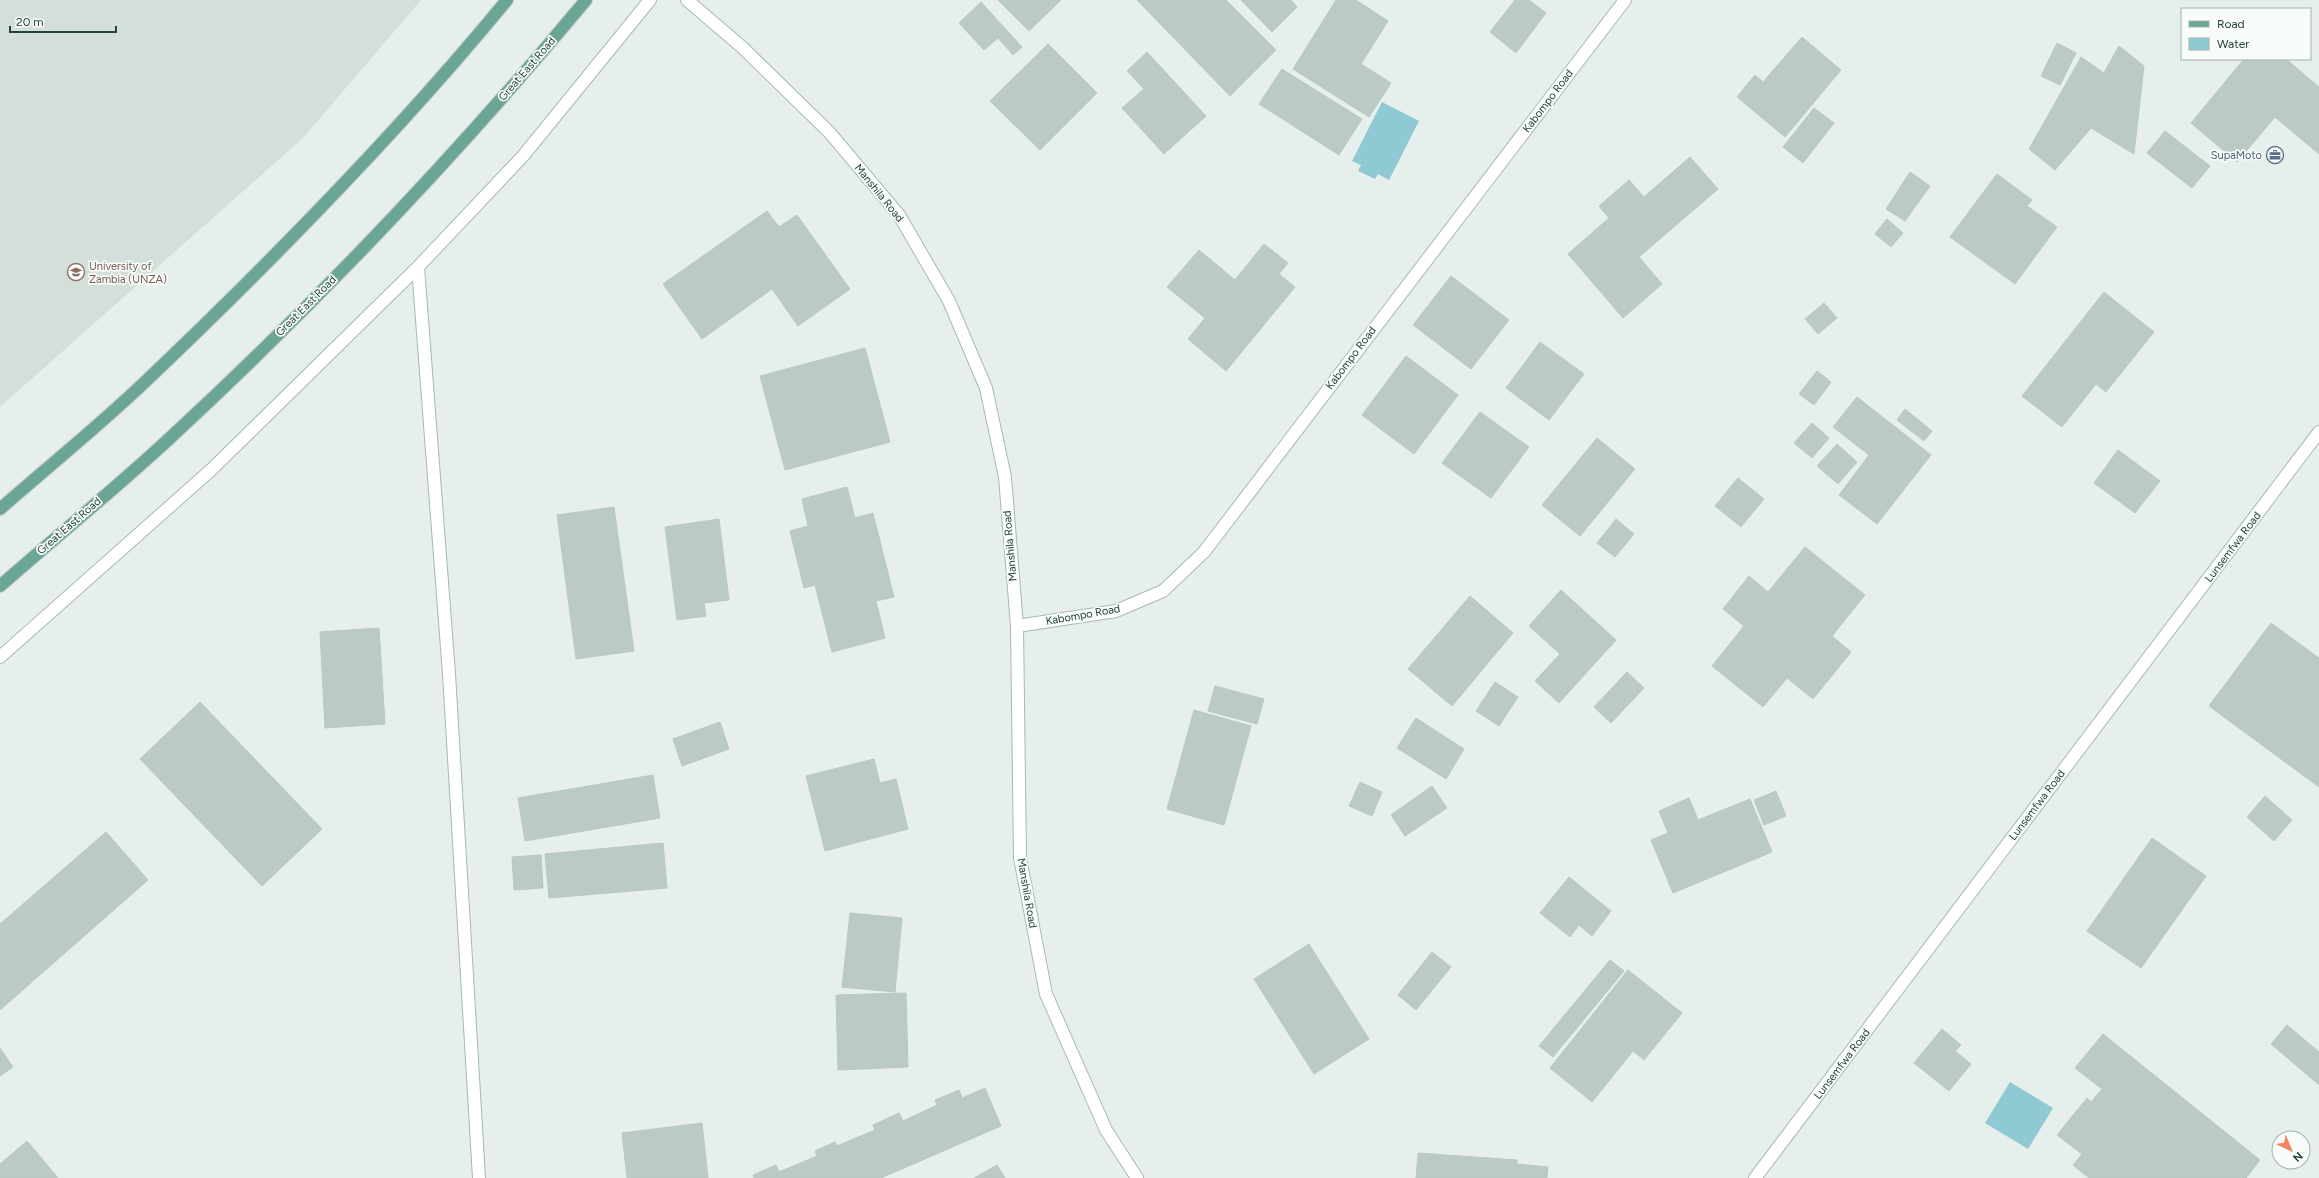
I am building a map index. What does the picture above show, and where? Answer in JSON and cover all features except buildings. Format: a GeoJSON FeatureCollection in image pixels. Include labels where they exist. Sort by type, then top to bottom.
{"type":"FeatureCollection","features":[{"type":"Feature","properties":{"kind":"main road"},"geometry":{"type":"LineString","coordinates":[[0,509],[146,381],[325,204],[446,75],[507,0]]}},
{"type":"Feature","properties":{"kind":"main road","name":"Great East Road"},"geometry":{"type":"LineString","coordinates":[[0,586],[170,438],[300,312],[424,186],[586,0]]}},
{"type":"Feature","properties":{"kind":"street"},"geometry":{"type":"LineString","coordinates":[[0,657],[211,470],[418,267],[523,156],[650,0]]}},
{"type":"Feature","properties":{"kind":"street","name":"Manshila Road"},"geometry":{"type":"LineString","coordinates":[[688,0],[743,48],[830,133],[899,215],[949,301],[986,388],[1005,477],[1017,626],[1020,858],[1046,994],[1106,1130],[1137,1178]]}},
{"type":"Feature","properties":{"kind":"street","name":"Kabompo Road"},"geometry":{"type":"LineString","coordinates":[[1017,626],[1116,611],[1163,591],[1204,552],[1625,0]]}},
{"type":"Feature","properties":{"kind":"street"},"geometry":{"type":"LineString","coordinates":[[418,267],[450,674],[479,1178]]}},
{"type":"Feature","properties":{"kind":"street","name":"Lunsemfwa Road"},"geometry":{"type":"LineString","coordinates":[[1755,1178],[2319,432]]}},
{"type":"Feature","properties":{"kind":"shaded area","name":"University of Zambia (UNZA)"},"geometry":{"type":"Polygon","coordinates":[[[0,0],[421,0],[304,137],[0,407],[0,0]]]}},
{"type":"Feature","properties":{"kind":"water"},"geometry":{"type":"Polygon","coordinates":[[[1382,102],[1419,121],[1389,180],[1378,174],[1375,179],[1358,171],[1361,165],[1352,161],[1382,102]]]}},
{"type":"Feature","properties":{"kind":"water"},"geometry":{"type":"Polygon","coordinates":[[[2010,1082],[2053,1108],[2028,1149],[1985,1123],[2010,1082]]]}},
{"type":"Feature","properties":{"kind":"place","name":"SupaMoto"},"geometry":{"type":"Point","coordinates":[2275,155]}},
{"type":"Feature","properties":{"kind":"place","name":"University of Zambia (UNZA)"},"geometry":{"type":"Point","coordinates":[76,272]}}]}
